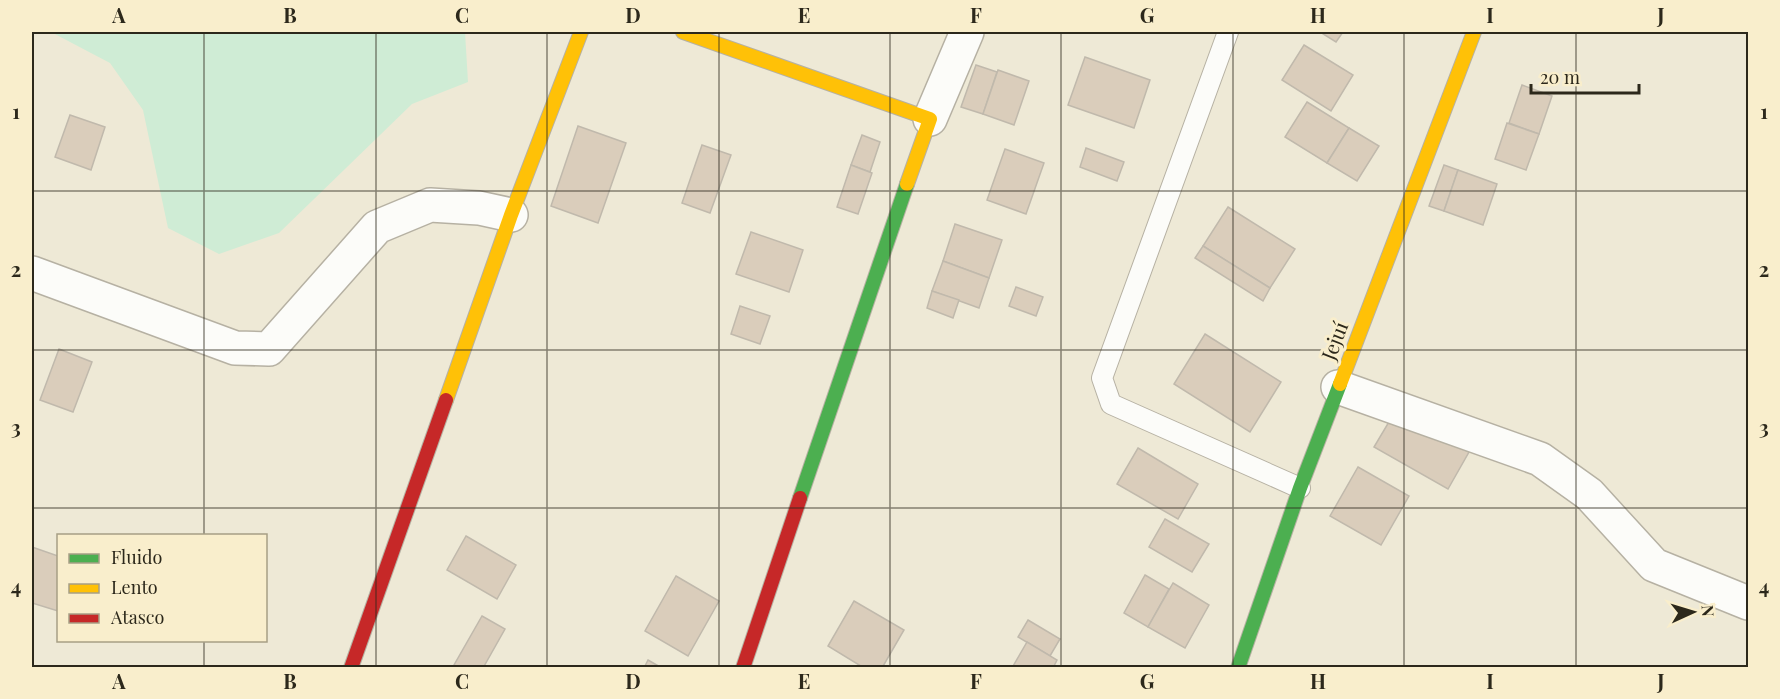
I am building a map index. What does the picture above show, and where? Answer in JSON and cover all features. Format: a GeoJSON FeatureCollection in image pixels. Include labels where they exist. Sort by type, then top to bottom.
{"type":"FeatureCollection","features":[{"type":"Feature","properties":{"kind":"street"},"geometry":{"type":"LineString","coordinates":[[351,668],[511,215],[581,32]]}},
{"type":"Feature","properties":{"kind":"street"},"geometry":{"type":"LineString","coordinates":[[683,32],[930,118]]}},
{"type":"Feature","properties":{"kind":"street"},"geometry":{"type":"LineString","coordinates":[[743,668],[879,260],[930,118],[967,32]]}},
{"type":"Feature","properties":{"kind":"street","name":"Jejuí"},"geometry":{"type":"LineString","coordinates":[[1238,668],[1300,488],[1474,32]]}},
{"type":"Feature","properties":{"kind":"street"},"geometry":{"type":"LineString","coordinates":[[32,273],[235,348],[269,349],[376,227],[430,205],[479,208],[511,215]]}},
{"type":"Feature","properties":{"kind":"street"},"geometry":{"type":"LineString","coordinates":[[1338,387],[1540,459],[1589,494],[1654,565],[1749,603]]}},
{"type":"Feature","properties":{"kind":"lane"},"geometry":{"type":"LineString","coordinates":[[1228,32],[1102,378],[1111,404],[1300,488]]}},
{"type":"Feature","properties":{"kind":"green space"},"geometry":{"type":"Polygon","coordinates":[[[51,32],[465,32],[468,82],[412,104],[279,233],[219,254],[168,228],[143,110],[110,63],[51,32]]]}},
{"type":"Feature","properties":{"kind":"building"},"geometry":{"type":"Polygon","coordinates":[[[1320,32],[1343,32],[1336,42],[1320,32]]]}},
{"type":"Feature","properties":{"kind":"building"},"geometry":{"type":"Polygon","coordinates":[[[1304,45],[1353,75],[1331,111],[1282,80],[1304,45]]]}},
{"type":"Feature","properties":{"kind":"building"},"geometry":{"type":"Polygon","coordinates":[[[1085,57],[1150,80],[1134,128],[1068,105],[1085,57]]]}},
{"type":"Feature","properties":{"kind":"building"},"geometry":{"type":"Polygon","coordinates":[[[976,65],[997,72],[983,114],[961,107],[976,65]]]}},
{"type":"Feature","properties":{"kind":"building"},"geometry":{"type":"Polygon","coordinates":[[[998,70],[1029,81],[1014,125],[983,114],[998,70]]]}},
{"type":"Feature","properties":{"kind":"building"},"geometry":{"type":"Polygon","coordinates":[[[1522,85],[1552,96],[1539,134],[1509,123],[1522,85]]]}},
{"type":"Feature","properties":{"kind":"building"},"geometry":{"type":"Polygon","coordinates":[[[1307,102],[1349,128],[1327,163],[1285,137],[1307,102]]]}},
{"type":"Feature","properties":{"kind":"building"},"geometry":{"type":"Polygon","coordinates":[[[70,115],[105,127],[91,170],[55,157],[70,115]]]}},
{"type":"Feature","properties":{"kind":"building"},"geometry":{"type":"Polygon","coordinates":[[[1507,123],[1539,134],[1526,170],[1495,159],[1507,123]]]}},
{"type":"Feature","properties":{"kind":"building"},"geometry":{"type":"Polygon","coordinates":[[[578,126],[626,143],[598,223],[551,206],[578,126]]]}},
{"type":"Feature","properties":{"kind":"building"},"geometry":{"type":"Polygon","coordinates":[[[1349,128],[1379,146],[1357,181],[1327,163],[1349,128]]]}},
{"type":"Feature","properties":{"kind":"building"},"geometry":{"type":"Polygon","coordinates":[[[862,135],[880,142],[870,172],[851,165],[862,135]]]}},
{"type":"Feature","properties":{"kind":"building"},"geometry":{"type":"Polygon","coordinates":[[[702,145],[731,155],[710,213],[682,203],[702,145]]]}},
{"type":"Feature","properties":{"kind":"building"},"geometry":{"type":"Polygon","coordinates":[[[1086,148],[1124,162],[1117,181],[1080,167],[1086,148]]]}},
{"type":"Feature","properties":{"kind":"building"},"geometry":{"type":"Polygon","coordinates":[[[1005,149],[1044,163],[1026,214],[987,200],[1005,149]]]}},
{"type":"Feature","properties":{"kind":"building"},"geometry":{"type":"Polygon","coordinates":[[[851,165],[872,173],[858,214],[837,207],[851,165]]]}},
{"type":"Feature","properties":{"kind":"building"},"geometry":{"type":"Polygon","coordinates":[[[1444,165],[1458,170],[1444,211],[1429,206],[1444,165]]]}},
{"type":"Feature","properties":{"kind":"building"},"geometry":{"type":"Polygon","coordinates":[[[1458,170],[1497,184],[1483,225],[1444,211],[1458,170]]]}},
{"type":"Feature","properties":{"kind":"building"},"geometry":{"type":"Polygon","coordinates":[[[1228,207],[1295,249],[1270,288],[1203,246],[1228,207]]]}},
{"type":"Feature","properties":{"kind":"building"},"geometry":{"type":"Polygon","coordinates":[[[955,224],[1002,240],[989,278],[943,261],[955,224]]]}},
{"type":"Feature","properties":{"kind":"building"},"geometry":{"type":"Polygon","coordinates":[[[751,232],[803,250],[789,292],[736,274],[751,232]]]}},
{"type":"Feature","properties":{"kind":"building"},"geometry":{"type":"Polygon","coordinates":[[[1203,246],[1270,288],[1263,301],[1195,258],[1203,246]]]}},
{"type":"Feature","properties":{"kind":"building"},"geometry":{"type":"Polygon","coordinates":[[[943,261],[989,278],[979,308],[932,291],[943,261]]]}},
{"type":"Feature","properties":{"kind":"building"},"geometry":{"type":"Polygon","coordinates":[[[1016,287],[1043,297],[1036,316],[1009,306],[1016,287]]]}},
{"type":"Feature","properties":{"kind":"building"},"geometry":{"type":"Polygon","coordinates":[[[932,291],[959,300],[953,318],[927,308],[932,291]]]}},
{"type":"Feature","properties":{"kind":"building"},"geometry":{"type":"Polygon","coordinates":[[[740,306],[770,316],[760,344],[731,334],[740,306]]]}},
{"type":"Feature","properties":{"kind":"building"},"geometry":{"type":"Polygon","coordinates":[[[1205,334],[1281,382],[1250,432],[1174,384],[1205,334]]]}},
{"type":"Feature","properties":{"kind":"building"},"geometry":{"type":"Polygon","coordinates":[[[59,349],[92,362],[73,412],[40,400],[59,349]]]}},
{"type":"Feature","properties":{"kind":"building"},"geometry":{"type":"Polygon","coordinates":[[[1396,410],[1469,452],[1448,489],[1374,447],[1396,410]]]}},
{"type":"Feature","properties":{"kind":"building"},"geometry":{"type":"Polygon","coordinates":[[[1138,448],[1198,484],[1178,519],[1117,484],[1138,448]]]}},
{"type":"Feature","properties":{"kind":"building"},"geometry":{"type":"Polygon","coordinates":[[[1358,467],[1409,496],[1381,545],[1330,516],[1358,467]]]}},
{"type":"Feature","properties":{"kind":"building"},"geometry":{"type":"Polygon","coordinates":[[[1165,519],[1209,544],[1192,572],[1149,547],[1165,519]]]}},
{"type":"Feature","properties":{"kind":"building"},"geometry":{"type":"Polygon","coordinates":[[[466,536],[516,565],[497,599],[447,570],[466,536]]]}},
{"type":"Feature","properties":{"kind":"building"},"geometry":{"type":"Polygon","coordinates":[[[32,547],[57,556],[57,611],[32,603],[32,547]]]}},
{"type":"Feature","properties":{"kind":"building"},"geometry":{"type":"Polygon","coordinates":[[[1145,575],[1169,589],[1148,627],[1124,613],[1145,575]]]}},
{"type":"Feature","properties":{"kind":"building"},"geometry":{"type":"Polygon","coordinates":[[[676,576],[719,601],[688,656],[645,631],[676,576]]]}},
{"type":"Feature","properties":{"kind":"building"},"geometry":{"type":"Polygon","coordinates":[[[1173,583],[1209,605],[1185,648],[1148,627],[1173,583]]]}},
{"type":"Feature","properties":{"kind":"building"},"geometry":{"type":"Polygon","coordinates":[[[854,601],[904,630],[882,668],[864,668],[828,646],[854,601]]]}},
{"type":"Feature","properties":{"kind":"building"},"geometry":{"type":"Polygon","coordinates":[[[482,616],[505,629],[483,668],[459,668],[454,665],[482,616]]]}},
{"type":"Feature","properties":{"kind":"building"},"geometry":{"type":"Polygon","coordinates":[[[1028,620],[1060,639],[1050,656],[1018,637],[1028,620]]]}},
{"type":"Feature","properties":{"kind":"building"},"geometry":{"type":"Polygon","coordinates":[[[1027,642],[1057,660],[1053,668],[1012,668],[1027,642]]]}},
{"type":"Feature","properties":{"kind":"building"},"geometry":{"type":"Polygon","coordinates":[[[648,660],[662,668],[644,668],[648,660]]]}},
{"type":"Feature","properties":{"kind":"traffic: fast"},"geometry":{"type":"LineString","coordinates":[[800,498],[907,184]]}},
{"type":"Feature","properties":{"kind":"traffic: fast"},"geometry":{"type":"LineString","coordinates":[[1238,668],[1300,488],[1340,384]]}},
{"type":"Feature","properties":{"kind":"traffic: slow"},"geometry":{"type":"LineString","coordinates":[[446,400],[511,215],[581,32]]}},
{"type":"Feature","properties":{"kind":"traffic: slow"},"geometry":{"type":"LineString","coordinates":[[683,32],[930,119],[907,184]]}},
{"type":"Feature","properties":{"kind":"traffic: slow"},"geometry":{"type":"LineString","coordinates":[[1340,384],[1474,32]]}},
{"type":"Feature","properties":{"kind":"traffic: jam"},"geometry":{"type":"LineString","coordinates":[[351,668],[446,400]]}},
{"type":"Feature","properties":{"kind":"traffic: jam"},"geometry":{"type":"LineString","coordinates":[[743,668],[800,498]]}}]}
